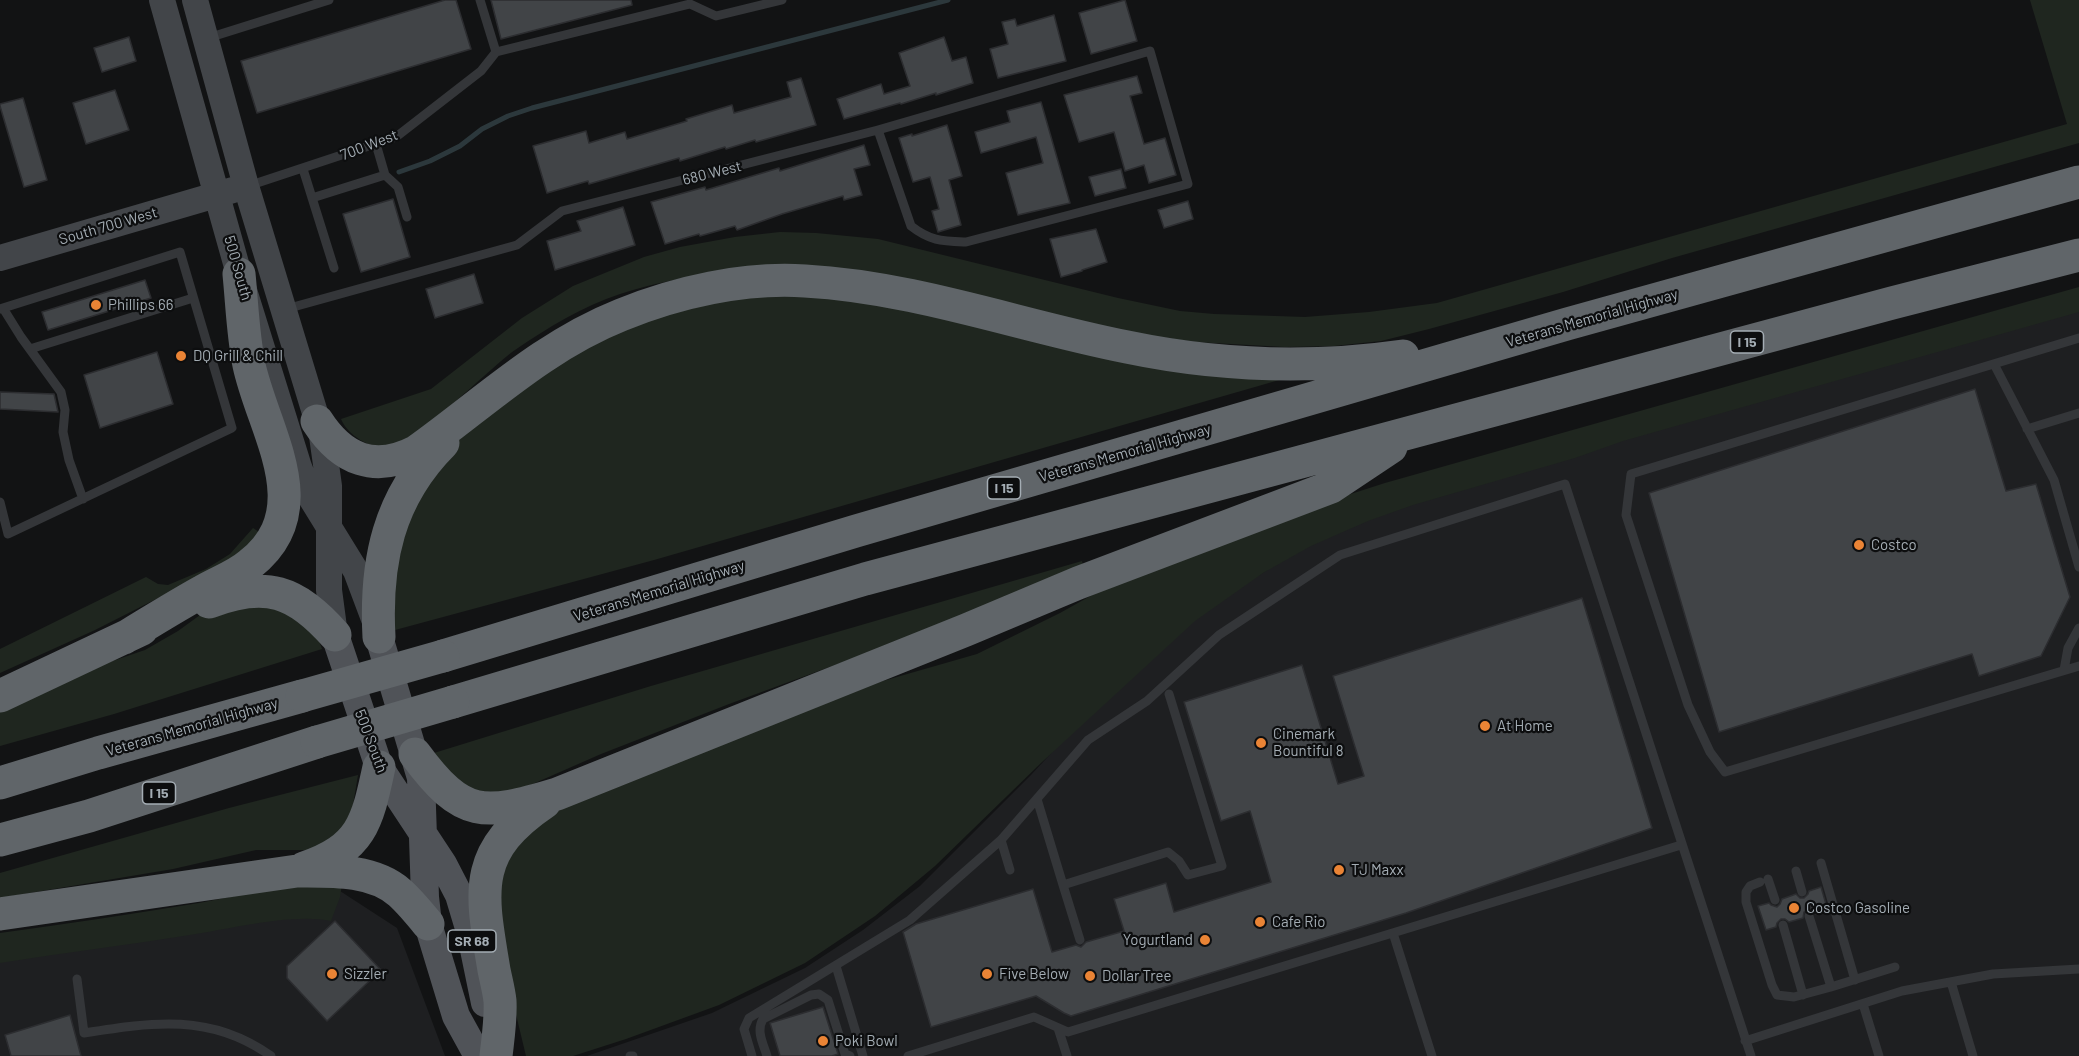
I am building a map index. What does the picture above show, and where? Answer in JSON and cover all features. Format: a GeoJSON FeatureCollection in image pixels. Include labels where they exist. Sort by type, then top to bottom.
{"type":"FeatureCollection","features":[{"type":"Feature","properties":{"kind":"highway","name":"Veterans Memorial Highway"},"geometry":{"type":"LineString","coordinates":[[0,783],[98,753],[443,656],[856,531],[1567,324],[2079,182]]}},
{"type":"Feature","properties":{"kind":"highway","name":"I 15"},"geometry":{"type":"LineString","coordinates":[[0,840],[89,816],[317,742],[865,579],[1892,303],[2079,255]]}},
{"type":"Feature","properties":{"kind":"highway"},"geometry":{"type":"LineString","coordinates":[[124,638],[252,563],[269,543],[280,524],[284,511],[285,486],[280,462],[249,365],[238,274]]}},
{"type":"Feature","properties":{"kind":"highway"},"geometry":{"type":"LineString","coordinates":[[317,421],[332,441],[351,456],[369,461],[397,459],[417,451],[540,357],[591,328],[652,303],[697,291],[760,282],[804,281],[871,289],[1128,348],[1198,359],[1270,364],[1313,364],[1398,356],[1435,351],[1567,324]]}},
{"type":"Feature","properties":{"kind":"highway"},"geometry":{"type":"LineString","coordinates":[[379,637],[378,603],[381,568],[387,537],[398,506],[424,464],[489,398]]}},
{"type":"Feature","properties":{"kind":"highway"},"geometry":{"type":"LineString","coordinates":[[415,754],[440,786],[456,799],[472,806],[495,808],[524,804],[557,794],[1078,583],[1331,487],[1416,432]]}},
{"type":"Feature","properties":{"kind":"highway"},"geometry":{"type":"LineString","coordinates":[[0,696],[176,615],[232,594],[260,590],[273,591],[304,605],[335,635]]}},
{"type":"Feature","properties":{"kind":"highway"},"geometry":{"type":"LineString","coordinates":[[297,871],[333,857],[353,841],[361,830],[379,767]]}},
{"type":"Feature","properties":{"kind":"highway"},"geometry":{"type":"LineString","coordinates":[[494,1056],[500,1002],[484,905],[484,881],[502,839],[527,814],[557,794]]}},
{"type":"Feature","properties":{"kind":"highway"},"geometry":{"type":"LineString","coordinates":[[0,914],[297,871],[345,873],[384,882],[400,893],[428,924]]}},
{"type":"Feature","properties":{"kind":"main road","name":"500 South"},"geometry":{"type":"LineString","coordinates":[[162,0],[238,274],[305,483],[311,498],[356,571],[415,754],[423,793],[425,897],[428,924],[456,1016],[478,1056]]}},
{"type":"Feature","properties":{"kind":"main road","name":"500 South"},"geometry":{"type":"LineString","coordinates":[[195,0],[246,186],[317,421],[328,468],[329,590],[335,635],[379,767],[450,877],[466,916],[494,1056]]}},
{"type":"Feature","properties":{"kind":"main road","name":"700 West"},"geometry":{"type":"LineString","coordinates":[[216,194],[246,186]]}},
{"type":"Feature","properties":{"kind":"main road","name":"South 700 West"},"geometry":{"type":"LineString","coordinates":[[0,258],[216,194]]}},
{"type":"Feature","properties":{"kind":"lane"},"geometry":{"type":"LineString","coordinates":[[206,39],[329,0]]}},
{"type":"Feature","properties":{"kind":"lane"},"geometry":{"type":"LineString","coordinates":[[480,0],[496,52],[689,2],[716,16],[782,0]]}},
{"type":"Feature","properties":{"kind":"lane","name":"680 West"},"geometry":{"type":"LineString","coordinates":[[283,310],[517,245],[562,211],[878,130],[1150,51],[1188,184],[966,242],[942,241],[924,236],[911,226],[878,130]]}},
{"type":"Feature","properties":{"kind":"lane","name":"700 West"},"geometry":{"type":"LineString","coordinates":[[246,186],[396,137],[481,70],[496,52]]}},
{"type":"Feature","properties":{"kind":"lane"},"geometry":{"type":"LineString","coordinates":[[376,144],[385,175],[398,187],[407,217]]}},
{"type":"Feature","properties":{"kind":"lane"},"geometry":{"type":"LineString","coordinates":[[303,169],[334,268]]}},
{"type":"Feature","properties":{"kind":"lane"},"geometry":{"type":"LineString","coordinates":[[312,198],[385,175]]}},
{"type":"Feature","properties":{"kind":"lane"},"geometry":{"type":"LineString","coordinates":[[0,502],[8,534],[83,499],[232,428],[180,252],[2,309],[52,377],[64,400],[63,432],[69,460],[83,499]]}},
{"type":"Feature","properties":{"kind":"lane"},"geometry":{"type":"LineString","coordinates":[[30,349],[194,298]]}},
{"type":"Feature","properties":{"kind":"lane"},"geometry":{"type":"LineString","coordinates":[[2079,338],[1631,474],[1626,515],[1688,705],[1710,752],[1725,772],[2079,666]]}},
{"type":"Feature","properties":{"kind":"lane"},"geometry":{"type":"LineString","coordinates":[[1994,364],[2054,480],[2079,567]]}},
{"type":"Feature","properties":{"kind":"lane"},"geometry":{"type":"LineString","coordinates":[[2028,429],[2079,413]]}},
{"type":"Feature","properties":{"kind":"lane"},"geometry":{"type":"LineString","coordinates":[[752,1056],[744,1029],[750,1018],[910,920],[1001,840],[1088,741],[1147,701],[1219,635],[1340,555],[1565,484],[1751,1056]]}},
{"type":"Feature","properties":{"kind":"lane"},"geometry":{"type":"LineString","coordinates":[[2064,670],[2068,648],[2079,628]]}},
{"type":"Feature","properties":{"kind":"lane"},"geometry":{"type":"LineString","coordinates":[[1063,885],[1167,852],[1179,861],[1188,875],[1222,866],[1169,694]]}},
{"type":"Feature","properties":{"kind":"lane"},"geometry":{"type":"LineString","coordinates":[[1037,799],[1080,940]]}},
{"type":"Feature","properties":{"kind":"lane"},"geometry":{"type":"LineString","coordinates":[[1001,840],[1010,870]]}},
{"type":"Feature","properties":{"kind":"lane"},"geometry":{"type":"LineString","coordinates":[[908,1056],[1034,1017],[1068,1032],[1681,845]]}},
{"type":"Feature","properties":{"kind":"lane"},"geometry":{"type":"LineString","coordinates":[[1821,863],[1855,980]]}},
{"type":"Feature","properties":{"kind":"lane"},"geometry":{"type":"LineString","coordinates":[[1796,871],[1802,892]]}},
{"type":"Feature","properties":{"kind":"lane"},"geometry":{"type":"LineString","coordinates":[[1776,900],[1764,881],[1750,886],[1746,892],[1746,902],[1777,995],[1794,997],[1803,995],[1894,967]]}},
{"type":"Feature","properties":{"kind":"lane"},"geometry":{"type":"LineString","coordinates":[[1809,916],[1831,987]]}},
{"type":"Feature","properties":{"kind":"lane"},"geometry":{"type":"LineString","coordinates":[[1783,925],[1803,995]]}},
{"type":"Feature","properties":{"kind":"lane"},"geometry":{"type":"LineString","coordinates":[[1393,933],[1432,1056]]}},
{"type":"Feature","properties":{"kind":"lane"},"geometry":{"type":"LineString","coordinates":[[836,966],[863,1056]]}},
{"type":"Feature","properties":{"kind":"lane"},"geometry":{"type":"LineString","coordinates":[[1745,1041],[1902,991],[1993,974],[2079,969]]}},
{"type":"Feature","properties":{"kind":"lane"},"geometry":{"type":"LineString","coordinates":[[77,978],[84,1033],[142,1024],[172,1023],[228,1033],[256,1045],[271,1056]]}},
{"type":"Feature","properties":{"kind":"lane"},"geometry":{"type":"LineString","coordinates":[[1952,982],[1973,1056]]}},
{"type":"Feature","properties":{"kind":"lane"},"geometry":{"type":"LineString","coordinates":[[767,1056],[759,1025],[762,1018],[811,995],[819,994],[828,1000],[845,1054],[850,1056]]}},
{"type":"Feature","properties":{"kind":"lane"},"geometry":{"type":"LineString","coordinates":[[1863,1004],[1879,1056]]}},
{"type":"Feature","properties":{"kind":"lane"},"geometry":{"type":"LineString","coordinates":[[1058,1028],[1067,1056]]}},
{"type":"Feature","properties":{"kind":"shaded area"},"geometry":{"type":"Polygon","coordinates":[[[2030,0],[2079,0],[2079,143],[1672,258],[1563,292],[1381,341],[1334,346],[1285,347],[1195,342],[713,273],[631,290],[566,318],[503,359],[433,420],[401,444],[382,448],[368,444],[349,431],[341,419],[431,389],[522,318],[573,286],[644,257],[680,247],[780,232],[878,239],[1180,311],[1305,317],[1437,303],[2067,124],[2030,0]]]}},
{"type":"Feature","properties":{"kind":"shaded area"},"geometry":{"type":"Polygon","coordinates":[[[791,287],[1300,374],[654,560],[395,630],[392,544],[441,455],[532,378],[651,311],[791,287]]]}},
{"type":"Feature","properties":{"kind":"shaded area"},"geometry":{"type":"Polygon","coordinates":[[[2079,287],[2079,312],[1623,441],[1575,458],[1413,505],[1368,521],[1311,546],[1263,573],[1195,621],[1041,763],[935,866],[875,916],[805,963],[719,1005],[626,1039],[573,1056],[526,1056],[508,981],[499,927],[503,849],[533,820],[869,685],[977,654],[1060,613],[1128,575],[1267,521],[1385,483],[2079,287]]]}},
{"type":"Feature","properties":{"kind":"shaded area"},"geometry":{"type":"Polygon","coordinates":[[[2079,296],[2079,1056],[587,1056],[712,1013],[805,968],[863,930],[920,886],[1031,775],[1081,721],[1178,627],[1355,514],[2079,296]]]}},
{"type":"Feature","properties":{"kind":"shaded area"},"geometry":{"type":"Polygon","coordinates":[[[253,528],[259,532],[239,557],[95,630],[0,673],[0,649],[146,577],[158,584],[168,585],[206,569],[230,554],[253,528]]]}},
{"type":"Feature","properties":{"kind":"shaded area"},"geometry":{"type":"Polygon","coordinates":[[[1082,561],[1083,566],[873,651],[601,754],[519,790],[504,794],[462,789],[434,753],[651,686],[1082,561]]]}},
{"type":"Feature","properties":{"kind":"shaded area"},"geometry":{"type":"Polygon","coordinates":[[[261,597],[316,632],[322,649],[114,714],[0,746],[0,708],[89,669],[145,650],[178,631],[207,610],[261,597]]]}},
{"type":"Feature","properties":{"kind":"shaded area"},"geometry":{"type":"Polygon","coordinates":[[[358,775],[352,811],[340,835],[309,850],[256,850],[173,869],[0,898],[0,873],[229,808],[358,775]]]}},
{"type":"Feature","properties":{"kind":"shaded area"},"geometry":{"type":"Polygon","coordinates":[[[343,877],[340,897],[331,921],[280,920],[0,963],[0,933],[199,903],[343,877]]]}},
{"type":"Feature","properties":{"kind":"shaded area"},"geometry":{"type":"Polygon","coordinates":[[[340,891],[397,928],[445,1056],[0,1056],[0,953],[340,891]]]}},
{"type":"Feature","properties":{"kind":"building"},"geometry":{"type":"Polygon","coordinates":[[[445,0],[456,0],[471,49],[257,113],[241,61],[445,0]]]}},
{"type":"Feature","properties":{"kind":"building"},"geometry":{"type":"Polygon","coordinates":[[[491,0],[631,0],[632,5],[501,39],[491,0]]]}},
{"type":"Feature","properties":{"kind":"building"},"geometry":{"type":"Polygon","coordinates":[[[1125,0],[1137,41],[1091,54],[1079,13],[1125,0]]]}},
{"type":"Feature","properties":{"kind":"building"},"geometry":{"type":"Polygon","coordinates":[[[1054,15],[1066,61],[998,78],[990,49],[1008,44],[1002,22],[1015,19],[1017,26],[1054,15]]]}},
{"type":"Feature","properties":{"kind":"building"},"geometry":{"type":"Polygon","coordinates":[[[129,37],[136,61],[102,72],[94,48],[129,37]]]}},
{"type":"Feature","properties":{"kind":"building"},"geometry":{"type":"Polygon","coordinates":[[[944,37],[952,61],[966,57],[973,83],[844,119],[837,99],[881,84],[884,94],[910,86],[899,53],[944,37]]]}},
{"type":"Feature","properties":{"kind":"building"},"geometry":{"type":"Polygon","coordinates":[[[1137,76],[1142,93],[1130,96],[1144,144],[1165,138],[1176,175],[1149,183],[1144,165],[1125,171],[1114,132],[1079,142],[1064,95],[1137,76]]]}},
{"type":"Feature","properties":{"kind":"building"},"geometry":{"type":"Polygon","coordinates":[[[801,78],[816,125],[547,193],[533,146],[586,131],[589,143],[625,132],[627,139],[732,105],[734,113],[791,97],[787,82],[801,78]]]}},
{"type":"Feature","properties":{"kind":"building"},"geometry":{"type":"Polygon","coordinates":[[[115,90],[129,130],[86,144],[73,103],[115,90]]]}},
{"type":"Feature","properties":{"kind":"building"},"geometry":{"type":"Polygon","coordinates":[[[23,98],[47,180],[24,187],[0,106],[0,104],[23,98]]]}},
{"type":"Feature","properties":{"kind":"building"},"geometry":{"type":"Polygon","coordinates":[[[1041,102],[1070,203],[1018,215],[1006,173],[1043,163],[1036,137],[981,153],[975,132],[1010,122],[1007,111],[1041,102]]]}},
{"type":"Feature","properties":{"kind":"building"},"geometry":{"type":"Polygon","coordinates":[[[947,125],[962,176],[949,180],[961,225],[938,232],[932,211],[939,209],[930,177],[913,182],[899,138],[947,125]]]}},
{"type":"Feature","properties":{"kind":"building"},"geometry":{"type":"Polygon","coordinates":[[[864,145],[870,165],[854,169],[862,195],[844,200],[843,196],[737,230],[735,226],[665,244],[651,202],[705,187],[706,190],[779,168],[780,171],[864,145]]]}},
{"type":"Feature","properties":{"kind":"building"},"geometry":{"type":"Polygon","coordinates":[[[1121,169],[1126,188],[1095,196],[1089,177],[1121,169]]]}},
{"type":"Feature","properties":{"kind":"building"},"geometry":{"type":"Polygon","coordinates":[[[393,199],[410,257],[361,272],[343,214],[393,199]]]}},
{"type":"Feature","properties":{"kind":"building"},"geometry":{"type":"Polygon","coordinates":[[[1188,201],[1193,219],[1164,228],[1158,210],[1188,201]]]}},
{"type":"Feature","properties":{"kind":"building"},"geometry":{"type":"Polygon","coordinates":[[[623,207],[635,245],[555,270],[547,241],[581,231],[577,221],[623,207]]]}},
{"type":"Feature","properties":{"kind":"building"},"geometry":{"type":"Polygon","coordinates":[[[1096,229],[1107,262],[1061,277],[1050,239],[1096,229]]]}},
{"type":"Feature","properties":{"kind":"building"},"geometry":{"type":"Polygon","coordinates":[[[474,274],[483,303],[435,318],[426,289],[474,274]]]}},
{"type":"Feature","properties":{"kind":"building","name":"Phillips 66"},"geometry":{"type":"Polygon","coordinates":[[[145,280],[151,298],[48,330],[42,312],[145,280]]]}},
{"type":"Feature","properties":{"kind":"building"},"geometry":{"type":"Polygon","coordinates":[[[157,352],[173,404],[100,428],[84,375],[157,352]]]}},
{"type":"Feature","properties":{"kind":"building","name":"Costco"},"geometry":{"type":"Polygon","coordinates":[[[1975,389],[2006,491],[2036,484],[2070,597],[2041,656],[1979,676],[1972,654],[1719,732],[1649,493],[1975,389]]]}},
{"type":"Feature","properties":{"kind":"building"},"geometry":{"type":"Polygon","coordinates":[[[0,392],[54,394],[58,412],[0,409],[0,392]]]}},
{"type":"Feature","properties":{"kind":"building"},"geometry":{"type":"Polygon","coordinates":[[[1582,598],[1652,828],[1406,913],[1071,1016],[1036,996],[931,1027],[903,932],[916,924],[1033,889],[1052,952],[1076,945],[1081,947],[1086,942],[1124,931],[1114,899],[1166,883],[1174,912],[1271,882],[1250,811],[1221,821],[1184,702],[1302,665],[1338,784],[1364,776],[1333,676],[1582,598]]]}},
{"type":"Feature","properties":{"kind":"building","name":"Costco Gasoline"},"geometry":{"type":"Polygon","coordinates":[[[1821,887],[1828,911],[1816,914],[1808,909],[1804,912],[1803,918],[1789,922],[1781,919],[1776,927],[1766,930],[1758,906],[1769,903],[1777,907],[1782,899],[1796,894],[1804,898],[1809,891],[1821,887]]]}},
{"type":"Feature","properties":{"kind":"building","name":"Sizzler"},"geometry":{"type":"Polygon","coordinates":[[[335,921],[381,970],[327,1021],[287,978],[287,966],[335,921]]]}},
{"type":"Feature","properties":{"kind":"building"},"geometry":{"type":"Polygon","coordinates":[[[823,1007],[838,1054],[780,1056],[770,1023],[823,1007]]]}},
{"type":"Feature","properties":{"kind":"building"},"geometry":{"type":"Polygon","coordinates":[[[70,1015],[81,1056],[11,1056],[5,1035],[70,1015]]]}},
{"type":"Feature","properties":{"kind":"waterway"},"geometry":{"type":"LineString","coordinates":[[399,172],[430,161],[460,146],[482,129],[508,116],[532,108],[948,0]]}},
{"type":"Feature","properties":{"kind":"place","name":"Phillips 66"},"geometry":{"type":"Point","coordinates":[96,305]}},
{"type":"Feature","properties":{"kind":"place","name":"DQ Grill & Chill"},"geometry":{"type":"Point","coordinates":[181,356]}},
{"type":"Feature","properties":{"kind":"place","name":"Costco"},"geometry":{"type":"Point","coordinates":[1859,545]}},
{"type":"Feature","properties":{"kind":"place","name":"At Home"},"geometry":{"type":"Point","coordinates":[1485,726]}},
{"type":"Feature","properties":{"kind":"place","name":"Cinemark Bountiful 8"},"geometry":{"type":"Point","coordinates":[1261,743]}},
{"type":"Feature","properties":{"kind":"place","name":"TJ Maxx"},"geometry":{"type":"Point","coordinates":[1339,870]}},
{"type":"Feature","properties":{"kind":"place","name":"Costco Gasoline"},"geometry":{"type":"Point","coordinates":[1794,908]}},
{"type":"Feature","properties":{"kind":"place","name":"Cafe Rio"},"geometry":{"type":"Point","coordinates":[1260,922]}},
{"type":"Feature","properties":{"kind":"place","name":"Yogurtland"},"geometry":{"type":"Point","coordinates":[1205,940]}},
{"type":"Feature","properties":{"kind":"place","name":"Sizzler"},"geometry":{"type":"Point","coordinates":[332,974]}},
{"type":"Feature","properties":{"kind":"place","name":"Five Below"},"geometry":{"type":"Point","coordinates":[987,974]}},
{"type":"Feature","properties":{"kind":"place","name":"Dollar Tree"},"geometry":{"type":"Point","coordinates":[1090,976]}},
{"type":"Feature","properties":{"kind":"place","name":"Poki Bowl"},"geometry":{"type":"Point","coordinates":[823,1041]}}]}
